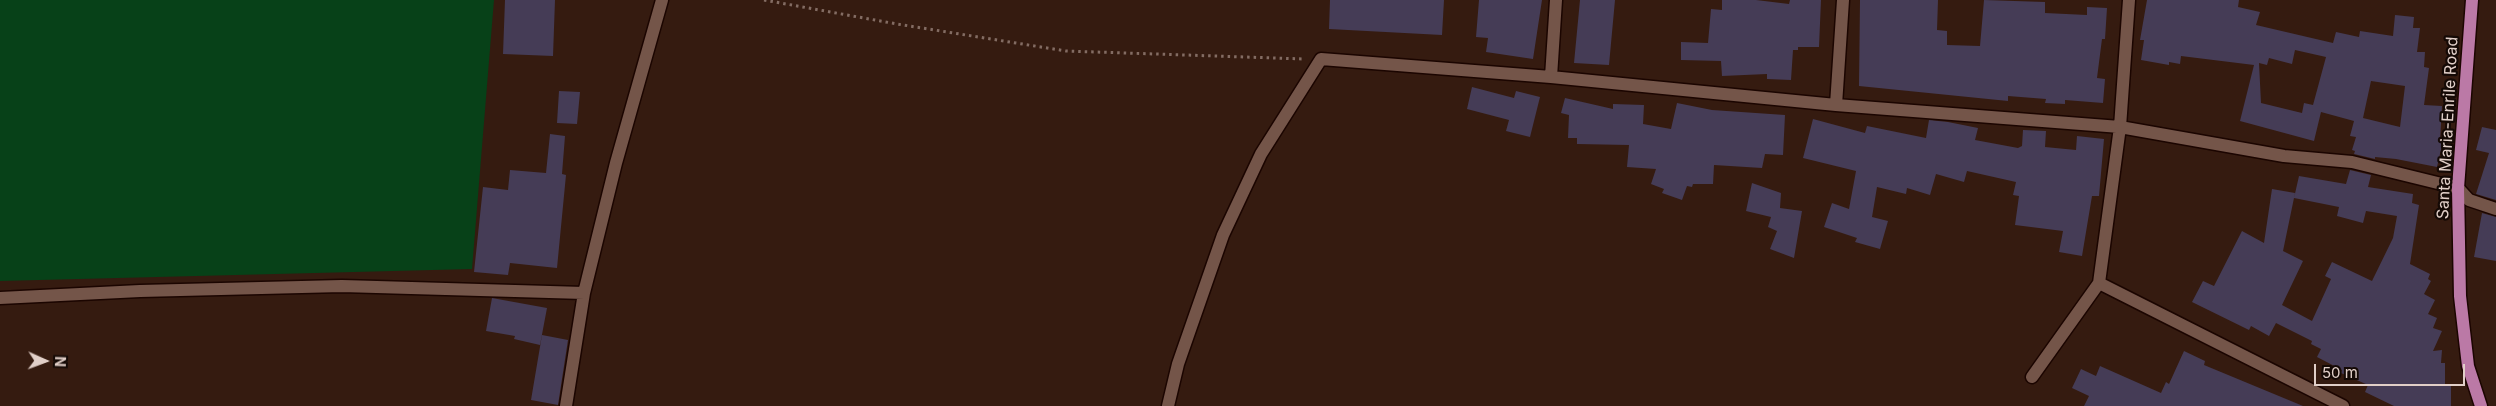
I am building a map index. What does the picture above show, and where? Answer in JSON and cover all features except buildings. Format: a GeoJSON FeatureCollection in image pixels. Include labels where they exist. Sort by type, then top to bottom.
{"type":"FeatureCollection","features":[{"type":"Feature","properties":{"kind":"main road","name":"Santa Maria-Enrile Road"},"geometry":{"type":"LineString","coordinates":[[2472,0],[2458,188],[2460,296],[2468,366],[2481,406]]}},
{"type":"Feature","properties":{"kind":"street"},"geometry":{"type":"LineString","coordinates":[[566,406],[584,293],[616,163],[662,0]]}},
{"type":"Feature","properties":{"kind":"street"},"geometry":{"type":"LineString","coordinates":[[1551,77],[1556,0]]}},
{"type":"Feature","properties":{"kind":"street"},"geometry":{"type":"LineString","coordinates":[[1836,106],[1842,0]]}},
{"type":"Feature","properties":{"kind":"street"},"geometry":{"type":"LineString","coordinates":[[2032,377],[2099,283],[2120,127],[2129,0]]}},
{"type":"Feature","properties":{"kind":"street"},"geometry":{"type":"LineString","coordinates":[[1168,406],[1178,364],[1223,235],[1261,154],[1321,59],[1551,77],[1836,106],[2120,127],[2284,156],[2352,162],[2458,188],[2469,200],[2496,209]]}},
{"type":"Feature","properties":{"kind":"street"},"geometry":{"type":"LineString","coordinates":[[2099,283],[2343,406]]}},
{"type":"Feature","properties":{"kind":"street"},"geometry":{"type":"LineString","coordinates":[[0,298],[140,291],[342,286],[584,293]]}},
{"type":"Feature","properties":{"kind":"path"},"geometry":{"type":"LineString","coordinates":[[764,0],[896,24],[1066,51],[1321,59]]}},
{"type":"Feature","properties":{"kind":"green space"},"geometry":{"type":"Polygon","coordinates":[[[0,0],[494,0],[472,269],[0,281],[0,0]]]}}]}
